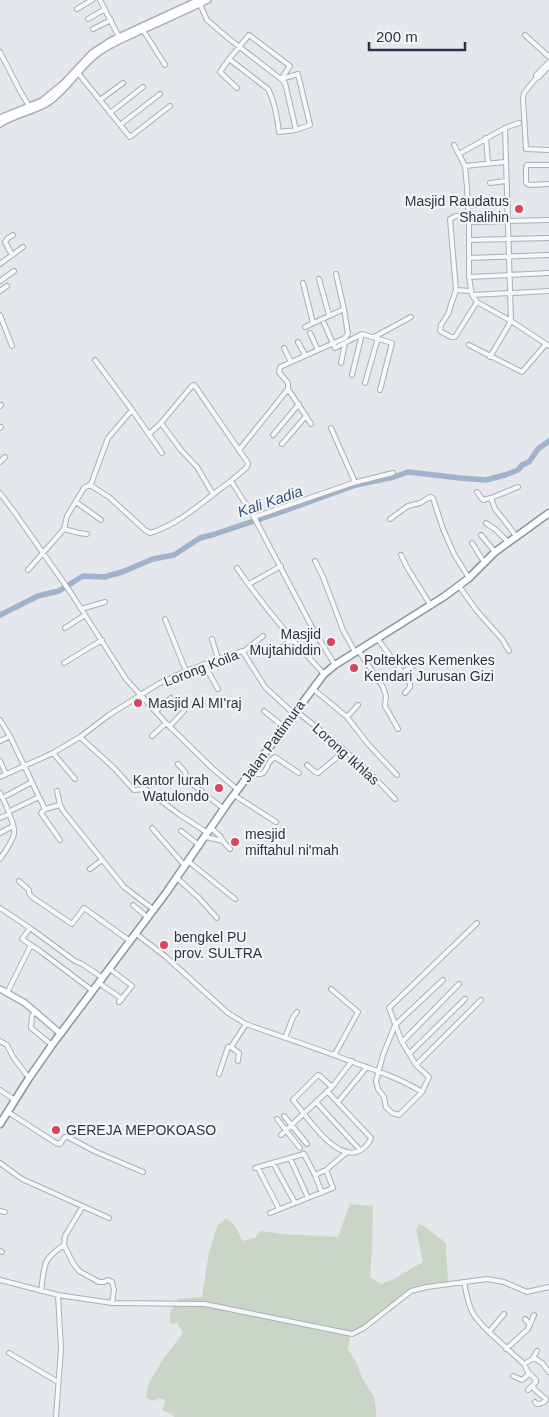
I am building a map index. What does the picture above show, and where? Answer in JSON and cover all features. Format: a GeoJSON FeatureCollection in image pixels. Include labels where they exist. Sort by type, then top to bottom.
{"type":"FeatureCollection","features":[{"type":"Feature","properties":{"kind":"highway","name":"Jalan Pattimura"},"geometry":{"type":"LineString","coordinates":[[0,1124],[52,1045],[177,878],[236,792],[324,674],[334,665],[431,606],[459,586],[495,552],[549,513]]}},
{"type":"Feature","properties":{"kind":"main road"},"geometry":{"type":"LineString","coordinates":[[0,118],[42,101],[64,83],[92,52],[199,2],[208,0]]}},
{"type":"Feature","properties":{"kind":"main road"},"geometry":{"type":"LineString","coordinates":[[0,124],[50,101],[99,52],[121,37],[143,30],[199,2]]}},
{"type":"Feature","properties":{"kind":"main road"},"geometry":{"type":"LineString","coordinates":[[0,989],[35,1011],[61,1034]]}},
{"type":"Feature","properties":{"kind":"street"},"geometry":{"type":"LineString","coordinates":[[77,9],[92,0]]}},
{"type":"Feature","properties":{"kind":"street"},"geometry":{"type":"LineString","coordinates":[[100,0],[121,37]]}},
{"type":"Feature","properties":{"kind":"street"},"geometry":{"type":"LineString","coordinates":[[199,2],[208,20],[285,83],[296,130]]}},
{"type":"Feature","properties":{"kind":"street"},"geometry":{"type":"LineString","coordinates":[[88,18],[105,9]]}},
{"type":"Feature","properties":{"kind":"street"},"geometry":{"type":"LineString","coordinates":[[94,29],[111,20]]}},
{"type":"Feature","properties":{"kind":"street"},"geometry":{"type":"LineString","coordinates":[[143,30],[165,65]]}},
{"type":"Feature","properties":{"kind":"street"},"geometry":{"type":"LineString","coordinates":[[237,88],[220,72],[249,35],[290,66],[280,79]]}},
{"type":"Feature","properties":{"kind":"street"},"geometry":{"type":"LineString","coordinates":[[526,35],[549,57]]}},
{"type":"Feature","properties":{"kind":"street"},"geometry":{"type":"LineString","coordinates":[[0,52],[29,106]]}},
{"type":"Feature","properties":{"kind":"street"},"geometry":{"type":"LineString","coordinates":[[229,59],[268,89],[275,109],[279,132],[296,130],[310,125],[298,74],[280,79]]}},
{"type":"Feature","properties":{"kind":"street"},"geometry":{"type":"LineString","coordinates":[[549,62],[536,75],[536,78],[524,93],[523,98],[526,148],[549,150]]}},
{"type":"Feature","properties":{"kind":"street"},"geometry":{"type":"LineString","coordinates":[[536,78],[549,66]]}},
{"type":"Feature","properties":{"kind":"street"},"geometry":{"type":"LineString","coordinates":[[78,73],[130,137],[170,106]]}},
{"type":"Feature","properties":{"kind":"street"},"geometry":{"type":"LineString","coordinates":[[100,100],[123,83]]}},
{"type":"Feature","properties":{"kind":"street"},"geometry":{"type":"LineString","coordinates":[[110,112],[144,88]]}},
{"type":"Feature","properties":{"kind":"street"},"geometry":{"type":"LineString","coordinates":[[120,125],[160,94]]}},
{"type":"Feature","properties":{"kind":"street"},"geometry":{"type":"LineString","coordinates":[[459,154],[505,128],[519,123]]}},
{"type":"Feature","properties":{"kind":"street"},"geometry":{"type":"LineString","coordinates":[[490,357],[511,321],[505,128]]}},
{"type":"Feature","properties":{"kind":"street"},"geometry":{"type":"LineString","coordinates":[[486,138],[488,164]]}},
{"type":"Feature","properties":{"kind":"street"},"geometry":{"type":"LineString","coordinates":[[454,145],[465,166],[470,222],[469,277],[471,293],[477,302],[548,345],[522,372],[469,346]]}},
{"type":"Feature","properties":{"kind":"street"},"geometry":{"type":"LineString","coordinates":[[465,166],[505,162]]}},
{"type":"Feature","properties":{"kind":"street"},"geometry":{"type":"LineString","coordinates":[[549,165],[527,165],[526,168],[526,183],[530,185],[549,184]]}},
{"type":"Feature","properties":{"kind":"street"},"geometry":{"type":"LineString","coordinates":[[490,182],[506,181]]}},
{"type":"Feature","properties":{"kind":"street"},"geometry":{"type":"LineString","coordinates":[[468,204],[506,203]]}},
{"type":"Feature","properties":{"kind":"street"},"geometry":{"type":"LineString","coordinates":[[469,216],[456,216],[450,219],[456,290],[440,331],[455,337],[477,302]]}},
{"type":"Feature","properties":{"kind":"street"},"geometry":{"type":"LineString","coordinates":[[470,222],[549,220]]}},
{"type":"Feature","properties":{"kind":"street"},"geometry":{"type":"LineString","coordinates":[[12,255],[5,242],[13,235]]}},
{"type":"Feature","properties":{"kind":"street"},"geometry":{"type":"LineString","coordinates":[[469,240],[549,238]]}},
{"type":"Feature","properties":{"kind":"street"},"geometry":{"type":"LineString","coordinates":[[0,264],[23,247]]}},
{"type":"Feature","properties":{"kind":"street"},"geometry":{"type":"LineString","coordinates":[[469,258],[549,255]]}},
{"type":"Feature","properties":{"kind":"street"},"geometry":{"type":"LineString","coordinates":[[0,281],[14,271]]}},
{"type":"Feature","properties":{"kind":"street"},"geometry":{"type":"LineString","coordinates":[[469,277],[549,273]]}},
{"type":"Feature","properties":{"kind":"street"},"geometry":{"type":"LineString","coordinates":[[311,424],[288,389],[288,383],[278,370],[280,367],[305,355],[345,338],[348,334],[336,274]]}},
{"type":"Feature","properties":{"kind":"street"},"geometry":{"type":"LineString","coordinates":[[319,279],[329,315]]}},
{"type":"Feature","properties":{"kind":"street"},"geometry":{"type":"LineString","coordinates":[[303,283],[313,323]]}},
{"type":"Feature","properties":{"kind":"street"},"geometry":{"type":"LineString","coordinates":[[0,291],[7,286]]}},
{"type":"Feature","properties":{"kind":"street"},"geometry":{"type":"LineString","coordinates":[[456,290],[471,293],[549,291]]}},
{"type":"Feature","properties":{"kind":"street"},"geometry":{"type":"LineString","coordinates":[[305,327],[344,309]]}},
{"type":"Feature","properties":{"kind":"street"},"geometry":{"type":"LineString","coordinates":[[0,315],[12,346]]}},
{"type":"Feature","properties":{"kind":"street"},"geometry":{"type":"LineString","coordinates":[[365,384],[376,337],[411,317]]}},
{"type":"Feature","properties":{"kind":"street"},"geometry":{"type":"LineString","coordinates":[[324,323],[335,348],[362,334],[392,343],[380,390]]}},
{"type":"Feature","properties":{"kind":"street"},"geometry":{"type":"LineString","coordinates":[[310,334],[318,350]]}},
{"type":"Feature","properties":{"kind":"street"},"geometry":{"type":"LineString","coordinates":[[352,376],[362,334]]}},
{"type":"Feature","properties":{"kind":"street"},"geometry":{"type":"LineString","coordinates":[[298,342],[305,355]]}},
{"type":"Feature","properties":{"kind":"street"},"geometry":{"type":"LineString","coordinates":[[341,363],[345,343]]}},
{"type":"Feature","properties":{"kind":"street"},"geometry":{"type":"LineString","coordinates":[[284,348],[291,362]]}},
{"type":"Feature","properties":{"kind":"street"},"geometry":{"type":"LineString","coordinates":[[95,360],[162,453]]}},
{"type":"Feature","properties":{"kind":"street"},"geometry":{"type":"LineString","coordinates":[[90,485],[110,497],[150,533],[200,506],[248,465],[194,385],[149,434]]}},
{"type":"Feature","properties":{"kind":"street"},"geometry":{"type":"LineString","coordinates":[[239,450],[288,389]]}},
{"type":"Feature","properties":{"kind":"street"},"geometry":{"type":"LineString","coordinates":[[273,435],[298,404]]}},
{"type":"Feature","properties":{"kind":"street"},"geometry":{"type":"LineString","coordinates":[[28,570],[64,529],[66,518],[84,488],[90,485],[108,438],[132,410]]}},
{"type":"Feature","properties":{"kind":"street"},"geometry":{"type":"LineString","coordinates":[[282,444],[306,416]]}},
{"type":"Feature","properties":{"kind":"street"},"geometry":{"type":"LineString","coordinates":[[161,423],[181,450],[197,467],[213,494]]}},
{"type":"Feature","properties":{"kind":"street"},"geometry":{"type":"LineString","coordinates":[[330,428],[354,480],[353,483]]}},
{"type":"Feature","properties":{"kind":"street"},"geometry":{"type":"LineString","coordinates":[[0,462],[5,457]]}},
{"type":"Feature","properties":{"kind":"street"},"geometry":{"type":"LineString","coordinates":[[255,518],[353,483],[393,473]]}},
{"type":"Feature","properties":{"kind":"street"},"geometry":{"type":"LineString","coordinates":[[231,481],[255,518],[334,665]]}},
{"type":"Feature","properties":{"kind":"street"},"geometry":{"type":"LineString","coordinates":[[477,492],[482,500],[518,487]]}},
{"type":"Feature","properties":{"kind":"street"},"geometry":{"type":"LineString","coordinates":[[0,493],[71,593],[120,671],[140,695],[236,792],[276,822]]}},
{"type":"Feature","properties":{"kind":"street"},"geometry":{"type":"LineString","coordinates":[[390,519],[408,506],[430,497],[433,498],[442,529],[454,554],[469,578]]}},
{"type":"Feature","properties":{"kind":"street"},"geometry":{"type":"LineString","coordinates":[[491,498],[495,509],[516,536]]}},
{"type":"Feature","properties":{"kind":"street"},"geometry":{"type":"LineString","coordinates":[[76,502],[101,520]]}},
{"type":"Feature","properties":{"kind":"street"},"geometry":{"type":"LineString","coordinates":[[486,523],[508,542]]}},
{"type":"Feature","properties":{"kind":"street"},"geometry":{"type":"LineString","coordinates":[[64,529],[78,534],[87,534]]}},
{"type":"Feature","properties":{"kind":"street"},"geometry":{"type":"LineString","coordinates":[[481,535],[495,552]]}},
{"type":"Feature","properties":{"kind":"street"},"geometry":{"type":"LineString","coordinates":[[472,543],[484,562]]}},
{"type":"Feature","properties":{"kind":"street"},"geometry":{"type":"LineString","coordinates":[[401,555],[431,606]]}},
{"type":"Feature","properties":{"kind":"street"},"geometry":{"type":"LineString","coordinates":[[315,560],[343,630],[383,687],[386,696],[386,706],[398,729]]}},
{"type":"Feature","properties":{"kind":"street"},"geometry":{"type":"LineString","coordinates":[[249,584],[281,566]]}},
{"type":"Feature","properties":{"kind":"street"},"geometry":{"type":"LineString","coordinates":[[238,568],[292,639],[324,674]]}},
{"type":"Feature","properties":{"kind":"street"},"geometry":{"type":"LineString","coordinates":[[459,586],[480,614],[502,638],[509,651]]}},
{"type":"Feature","properties":{"kind":"street"},"geometry":{"type":"LineString","coordinates":[[81,610],[105,602]]}},
{"type":"Feature","properties":{"kind":"street"},"geometry":{"type":"LineString","coordinates":[[65,628],[85,615]]}},
{"type":"Feature","properties":{"kind":"street"},"geometry":{"type":"LineString","coordinates":[[165,619],[186,671]]}},
{"type":"Feature","properties":{"kind":"street"},"geometry":{"type":"LineString","coordinates":[[243,652],[263,636]]}},
{"type":"Feature","properties":{"kind":"street"},"geometry":{"type":"LineString","coordinates":[[377,638],[410,684],[405,693]]}},
{"type":"Feature","properties":{"kind":"street"},"geometry":{"type":"LineString","coordinates":[[212,639],[218,659]]}},
{"type":"Feature","properties":{"kind":"street"},"geometry":{"type":"LineString","coordinates":[[278,651],[292,639]]}},
{"type":"Feature","properties":{"kind":"street"},"geometry":{"type":"LineString","coordinates":[[64,663],[102,640]]}},
{"type":"Feature","properties":{"kind":"street","name":"Lorong Koila"},"geometry":{"type":"LineString","coordinates":[[0,777],[53,754],[158,684],[204,664],[243,652],[268,689],[295,712]]}},
{"type":"Feature","properties":{"kind":"street"},"geometry":{"type":"LineString","coordinates":[[204,664],[218,689]]}},
{"type":"Feature","properties":{"kind":"street"},"geometry":{"type":"LineString","coordinates":[[402,673],[414,665]]}},
{"type":"Feature","properties":{"kind":"street"},"geometry":{"type":"LineString","coordinates":[[312,688],[347,717],[368,744],[397,775]]}},
{"type":"Feature","properties":{"kind":"street"},"geometry":{"type":"LineString","coordinates":[[156,711],[171,698]]}},
{"type":"Feature","properties":{"kind":"street"},"geometry":{"type":"LineString","coordinates":[[347,717],[358,705]]}},
{"type":"Feature","properties":{"kind":"street"},"geometry":{"type":"LineString","coordinates":[[152,736],[184,711]]}},
{"type":"Feature","properties":{"kind":"street"},"geometry":{"type":"LineString","coordinates":[[264,711],[284,727]]}},
{"type":"Feature","properties":{"kind":"street","name":"Lorong Ikhlas"},"geometry":{"type":"LineString","coordinates":[[295,712],[343,749],[395,799]]}},
{"type":"Feature","properties":{"kind":"street"},"geometry":{"type":"LineString","coordinates":[[0,720],[10,736],[38,797],[46,809]]}},
{"type":"Feature","properties":{"kind":"street"},"geometry":{"type":"LineString","coordinates":[[0,741],[10,736]]}},
{"type":"Feature","properties":{"kind":"street"},"geometry":{"type":"LineString","coordinates":[[80,737],[114,768],[134,790],[144,789],[148,791],[180,815],[222,841],[230,849]]}},
{"type":"Feature","properties":{"kind":"street"},"geometry":{"type":"LineString","coordinates":[[307,765],[314,772],[318,773],[335,759],[343,749]]}},
{"type":"Feature","properties":{"kind":"street"},"geometry":{"type":"LineString","coordinates":[[53,754],[75,779]]}},
{"type":"Feature","properties":{"kind":"street"},"geometry":{"type":"LineString","coordinates":[[251,772],[259,775],[262,774],[270,760],[275,757],[299,773]]}},
{"type":"Feature","properties":{"kind":"street"},"geometry":{"type":"LineString","coordinates":[[0,761],[6,774]]}},
{"type":"Feature","properties":{"kind":"street"},"geometry":{"type":"LineString","coordinates":[[178,764],[185,772],[186,779],[224,809]]}},
{"type":"Feature","properties":{"kind":"street"},"geometry":{"type":"LineString","coordinates":[[3,797],[32,782]]}},
{"type":"Feature","properties":{"kind":"street"},"geometry":{"type":"LineString","coordinates":[[57,791],[60,805],[80,834],[126,890],[153,909]]}},
{"type":"Feature","properties":{"kind":"street"},"geometry":{"type":"LineString","coordinates":[[0,792],[10,812],[14,834],[0,859]]}},
{"type":"Feature","properties":{"kind":"street"},"geometry":{"type":"LineString","coordinates":[[0,818],[38,797]]}},
{"type":"Feature","properties":{"kind":"street"},"geometry":{"type":"LineString","coordinates":[[60,805],[41,812],[41,815],[60,840]]}},
{"type":"Feature","properties":{"kind":"street"},"geometry":{"type":"LineString","coordinates":[[0,833],[13,826]]}},
{"type":"Feature","properties":{"kind":"street"},"geometry":{"type":"LineString","coordinates":[[152,828],[187,864],[235,899]]}},
{"type":"Feature","properties":{"kind":"street"},"geometry":{"type":"LineString","coordinates":[[181,832],[199,845]]}},
{"type":"Feature","properties":{"kind":"street"},"geometry":{"type":"LineString","coordinates":[[208,833],[220,836],[222,841]]}},
{"type":"Feature","properties":{"kind":"street"},"geometry":{"type":"LineString","coordinates":[[90,869],[102,860]]}},
{"type":"Feature","properties":{"kind":"street"},"geometry":{"type":"LineString","coordinates":[[177,878],[217,918]]}},
{"type":"Feature","properties":{"kind":"street"},"geometry":{"type":"LineString","coordinates":[[19,881],[29,890],[32,897],[72,924],[84,908],[130,941]]}},
{"type":"Feature","properties":{"kind":"street"},"geometry":{"type":"LineString","coordinates":[[132,905],[147,918]]}},
{"type":"Feature","properties":{"kind":"street"},"geometry":{"type":"LineString","coordinates":[[0,908],[82,964],[101,980],[120,1001],[132,986],[110,969]]}},
{"type":"Feature","properties":{"kind":"street"},"geometry":{"type":"LineString","coordinates":[[444,980],[395,1025],[376,1080],[378,1089],[384,1097],[386,1107],[392,1113],[399,1115],[422,1092],[429,1077],[416,1065],[402,1042],[395,1025],[389,1008],[477,923]]}},
{"type":"Feature","properties":{"kind":"street"},"geometry":{"type":"LineString","coordinates":[[30,928],[22,939],[94,991]]}},
{"type":"Feature","properties":{"kind":"street"},"geometry":{"type":"LineString","coordinates":[[135,933],[165,956],[228,1013],[246,1024],[334,1054],[403,1082],[422,1092]]}},
{"type":"Feature","properties":{"kind":"street"},"geometry":{"type":"LineString","coordinates":[[7,993],[31,945]]}},
{"type":"Feature","properties":{"kind":"street"},"geometry":{"type":"LineString","coordinates":[[402,1042],[459,984]]}},
{"type":"Feature","properties":{"kind":"street"},"geometry":{"type":"LineString","coordinates":[[330,989],[358,1012],[334,1054]]}},
{"type":"Feature","properties":{"kind":"street"},"geometry":{"type":"LineString","coordinates":[[409,1054],[465,999]]}},
{"type":"Feature","properties":{"kind":"street"},"geometry":{"type":"LineString","coordinates":[[416,1065],[480,1000]]}},
{"type":"Feature","properties":{"kind":"street"},"geometry":{"type":"LineString","coordinates":[[35,1011],[32,1016],[31,1028],[52,1045]]}},
{"type":"Feature","properties":{"kind":"street"},"geometry":{"type":"LineString","coordinates":[[285,1038],[293,1016],[297,1012]]}},
{"type":"Feature","properties":{"kind":"street"},"geometry":{"type":"LineString","coordinates":[[219,1074],[228,1047],[230,1047],[246,1024]]}},
{"type":"Feature","properties":{"kind":"street"},"geometry":{"type":"LineString","coordinates":[[0,1042],[7,1045],[13,1057],[29,1078]]}},
{"type":"Feature","properties":{"kind":"street"},"geometry":{"type":"LineString","coordinates":[[230,1047],[239,1052],[238,1060]]}},
{"type":"Feature","properties":{"kind":"street"},"geometry":{"type":"LineString","coordinates":[[281,1135],[332,1087],[352,1061]]}},
{"type":"Feature","properties":{"kind":"street"},"geometry":{"type":"LineString","coordinates":[[338,1102],[367,1067]]}},
{"type":"Feature","properties":{"kind":"street"},"geometry":{"type":"LineString","coordinates":[[327,1091],[370,1138],[369,1143],[360,1150],[347,1152],[335,1147],[293,1100],[318,1075],[332,1087]]}},
{"type":"Feature","properties":{"kind":"street"},"geometry":{"type":"LineString","coordinates":[[0,1090],[15,1100]]}},
{"type":"Feature","properties":{"kind":"street"},"geometry":{"type":"LineString","coordinates":[[316,1102],[360,1150]]}},
{"type":"Feature","properties":{"kind":"street"},"geometry":{"type":"LineString","coordinates":[[8,1112],[56,1143],[60,1144],[65,1137],[68,1137],[143,1172]]}},
{"type":"Feature","properties":{"kind":"street"},"geometry":{"type":"LineString","coordinates":[[284,1116],[307,1144]]}},
{"type":"Feature","properties":{"kind":"street"},"geometry":{"type":"LineString","coordinates":[[277,1119],[300,1148]]}},
{"type":"Feature","properties":{"kind":"street"},"geometry":{"type":"LineString","coordinates":[[315,1175],[326,1170],[347,1152]]}},
{"type":"Feature","properties":{"kind":"street"},"geometry":{"type":"LineString","coordinates":[[279,1209],[256,1168],[304,1154],[322,1192]]}},
{"type":"Feature","properties":{"kind":"street"},"geometry":{"type":"LineString","coordinates":[[290,1158],[308,1198]]}},
{"type":"Feature","properties":{"kind":"street"},"geometry":{"type":"LineString","coordinates":[[0,1163],[22,1179],[109,1218]]}},
{"type":"Feature","properties":{"kind":"street"},"geometry":{"type":"LineString","coordinates":[[273,1163],[295,1203]]}},
{"type":"Feature","properties":{"kind":"street"},"geometry":{"type":"LineString","coordinates":[[270,1213],[333,1188],[326,1170]]}},
{"type":"Feature","properties":{"kind":"street"},"geometry":{"type":"LineString","coordinates":[[83,1206],[65,1236],[64,1245],[79,1271],[96,1281],[108,1280],[112,1282],[114,1290],[112,1303]]}},
{"type":"Feature","properties":{"kind":"street"},"geometry":{"type":"LineString","coordinates":[[41,1291],[46,1261],[53,1252],[64,1245]]}},
{"type":"Feature","properties":{"kind":"street"},"geometry":{"type":"LineString","coordinates":[[0,1280],[58,1295],[112,1303],[205,1304],[352,1334],[358,1332],[411,1291],[427,1287],[495,1280],[527,1292],[549,1287]]}},
{"type":"Feature","properties":{"kind":"street"},"geometry":{"type":"LineString","coordinates":[[464,1282],[469,1308],[476,1319],[524,1364],[528,1372],[537,1381],[528,1390]]}},
{"type":"Feature","properties":{"kind":"street"},"geometry":{"type":"LineString","coordinates":[[56,1417],[61,1349],[58,1295]]}},
{"type":"Feature","properties":{"kind":"street"},"geometry":{"type":"LineString","coordinates":[[489,1332],[504,1314]]}},
{"type":"Feature","properties":{"kind":"street"},"geometry":{"type":"LineString","coordinates":[[506,1349],[528,1329],[534,1315]]}},
{"type":"Feature","properties":{"kind":"street"},"geometry":{"type":"LineString","coordinates":[[525,1319],[530,1325]]}},
{"type":"Feature","properties":{"kind":"street"},"geometry":{"type":"LineString","coordinates":[[524,1364],[533,1358],[537,1351]]}},
{"type":"Feature","properties":{"kind":"street"},"geometry":{"type":"LineString","coordinates":[[9,1353],[58,1382]]}},
{"type":"Feature","properties":{"kind":"street"},"geometry":{"type":"LineString","coordinates":[[533,1358],[542,1363],[549,1372]]}},
{"type":"Feature","properties":{"kind":"street"},"geometry":{"type":"LineString","coordinates":[[513,1376],[522,1380],[528,1375],[528,1372]]}},
{"type":"Feature","properties":{"kind":"street"},"geometry":{"type":"LineString","coordinates":[[533,1385],[534,1389],[546,1399],[540,1404],[535,1402]]}},
{"type":"Feature","properties":{"kind":"green space"},"geometry":{"type":"Polygon","coordinates":[[[350,1204],[373,1206],[370,1277],[381,1284],[392,1280],[423,1262],[416,1230],[419,1224],[446,1243],[448,1282],[410,1290],[351,1333],[348,1349],[357,1364],[362,1378],[374,1397],[376,1417],[174,1417],[172,1414],[162,1410],[166,1400],[158,1398],[155,1401],[146,1398],[148,1385],[163,1359],[183,1333],[177,1323],[171,1324],[169,1314],[178,1299],[202,1297],[209,1252],[218,1225],[226,1218],[234,1225],[243,1241],[255,1238],[261,1231],[338,1237],[350,1204]]]}},
{"type":"Feature","properties":{"kind":"waterway","name":"Kali Kadia"},"geometry":{"type":"LineString","coordinates":[[0,615],[38,596],[59,591],[83,576],[104,577],[122,572],[153,559],[174,555],[200,538],[356,485],[408,472],[486,480],[505,475],[518,470],[522,465],[529,462],[538,449],[549,441]]}},
{"type":"Feature","properties":{"kind":"place","name":"Masjid Raudatus Shalihin"},"geometry":{"type":"Point","coordinates":[519,209]}},
{"type":"Feature","properties":{"kind":"place","name":"Masjid Mujtahiddin"},"geometry":{"type":"Point","coordinates":[331,642]}},
{"type":"Feature","properties":{"kind":"place","name":"Poltekkes Kemenkes Kendari Jurusan Gizi"},"geometry":{"type":"Point","coordinates":[354,668]}},
{"type":"Feature","properties":{"kind":"place","name":"Masjid Al MI'raj"},"geometry":{"type":"Point","coordinates":[138,703]}},
{"type":"Feature","properties":{"kind":"place","name":"Kantor lurah Watulondo"},"geometry":{"type":"Point","coordinates":[219,788]}},
{"type":"Feature","properties":{"kind":"place","name":"mesjid miftahul ni'mah"},"geometry":{"type":"Point","coordinates":[235,842]}},
{"type":"Feature","properties":{"kind":"place","name":"bengkel PU prov. SULTRA"},"geometry":{"type":"Point","coordinates":[164,945]}},
{"type":"Feature","properties":{"kind":"place","name":"GEREJA MEPOKOASO"},"geometry":{"type":"Point","coordinates":[56,1130]}}]}
